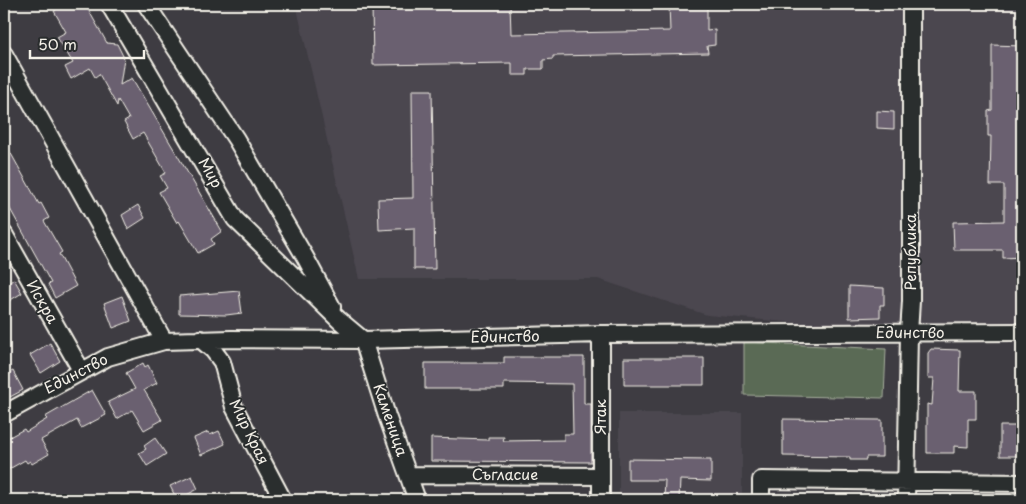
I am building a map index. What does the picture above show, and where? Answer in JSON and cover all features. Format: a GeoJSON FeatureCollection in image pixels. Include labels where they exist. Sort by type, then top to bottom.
{"type":"FeatureCollection","features":[{"type":"Feature","properties":{"kind":"street","name":"Мир"},"geometry":{"type":"LineString","coordinates":[[109,4],[213,178],[235,219],[339,320],[363,340]]}},
{"type":"Feature","properties":{"kind":"street","name":"Мир"},"geometry":{"type":"LineString","coordinates":[[146,4],[236,140],[305,256],[339,320]]}},
{"type":"Feature","properties":{"kind":"street","name":"Република"},"geometry":{"type":"LineString","coordinates":[[906,500],[911,301],[911,4]]}},
{"type":"Feature","properties":{"kind":"street"},"geometry":{"type":"LineString","coordinates":[[4,54],[164,341]]}},
{"type":"Feature","properties":{"kind":"street","name":"Искра"},"geometry":{"type":"LineString","coordinates":[[4,234],[81,370]]}},
{"type":"Feature","properties":{"kind":"street","name":"Единство"},"geometry":{"type":"LineString","coordinates":[[4,414],[81,370],[108,357],[164,341],[231,338],[363,340],[601,334],[1022,332]]}},
{"type":"Feature","properties":{"kind":"street","name":"Ятак"},"geometry":{"type":"LineString","coordinates":[[601,334],[601,500]]}},
{"type":"Feature","properties":{"kind":"street"},"geometry":{"type":"LineString","coordinates":[[222,362],[231,338]]}},
{"type":"Feature","properties":{"kind":"street","name":"Мир Края"},"geometry":{"type":"LineString","coordinates":[[200,340],[214,350],[222,362],[234,407],[283,500]]}},
{"type":"Feature","properties":{"kind":"street","name":"Каменица"},"geometry":{"type":"LineString","coordinates":[[363,340],[386,416],[417,500]]}},
{"type":"Feature","properties":{"kind":"street","name":"Съгласие"},"geometry":{"type":"LineString","coordinates":[[408,475],[602,476]]}},
{"type":"Feature","properties":{"kind":"street"},"geometry":{"type":"LineString","coordinates":[[760,500],[761,480],[1022,483]]}},
{"type":"Feature","properties":{"kind":"shaded area"},"geometry":{"type":"Polygon","coordinates":[[[296,4],[1022,4],[1022,332],[909,333],[707,315],[598,279],[359,279],[296,4]]]}},
{"type":"Feature","properties":{"kind":"shaded area"},"geometry":{"type":"Polygon","coordinates":[[[619,413],[742,413],[742,500],[619,500],[619,413]]]}},
{"type":"Feature","properties":{"kind":"green space"},"geometry":{"type":"Polygon","coordinates":[[[744,342],[886,349],[884,398],[744,395],[744,342]]]}},
{"type":"Feature","properties":{"kind":"building"},"geometry":{"type":"Polygon","coordinates":[[[53,4],[85,4],[107,43],[117,44],[124,58],[120,85],[132,78],[222,231],[211,239],[214,244],[198,253],[179,221],[177,223],[159,192],[167,188],[160,176],[166,173],[143,133],[133,139],[124,122],[129,119],[118,100],[117,106],[99,74],[95,77],[90,68],[71,79],[65,67],[73,63],[57,37],[66,32],[54,11],[56,10],[53,4]]]}},
{"type":"Feature","properties":{"kind":"building"},"geometry":{"type":"Polygon","coordinates":[[[372,4],[510,4],[511,34],[670,31],[669,4],[707,4],[707,31],[715,30],[715,45],[707,46],[708,53],[553,56],[553,59],[543,60],[543,69],[527,69],[527,75],[512,75],[512,63],[373,65],[372,4]]]}},
{"type":"Feature","properties":{"kind":"building"},"geometry":{"type":"Polygon","coordinates":[[[992,45],[1022,46],[1022,257],[1003,258],[1003,250],[954,250],[953,222],[1004,221],[1004,185],[990,185],[991,136],[988,136],[988,111],[992,110],[992,45]]]}},
{"type":"Feature","properties":{"kind":"building"},"geometry":{"type":"Polygon","coordinates":[[[412,90],[432,90],[435,269],[414,269],[414,228],[379,230],[378,199],[413,198],[412,90]]]}},
{"type":"Feature","properties":{"kind":"building"},"geometry":{"type":"Polygon","coordinates":[[[877,111],[894,112],[894,129],[877,128],[877,111]]]}},
{"type":"Feature","properties":{"kind":"building"},"geometry":{"type":"Polygon","coordinates":[[[4,141],[39,204],[41,203],[49,218],[44,221],[62,252],[59,254],[76,286],[55,298],[48,284],[51,283],[4,198],[4,141]]]}},
{"type":"Feature","properties":{"kind":"building"},"geometry":{"type":"Polygon","coordinates":[[[138,205],[145,218],[128,229],[122,215],[138,205]]]}},
{"type":"Feature","properties":{"kind":"building"},"geometry":{"type":"Polygon","coordinates":[[[14,279],[22,293],[4,304],[4,286],[14,279]]]}},
{"type":"Feature","properties":{"kind":"building"},"geometry":{"type":"Polygon","coordinates":[[[849,286],[884,288],[884,305],[880,305],[880,317],[849,318],[849,286]]]}},
{"type":"Feature","properties":{"kind":"building"},"geometry":{"type":"Polygon","coordinates":[[[239,291],[242,313],[226,315],[179,314],[179,296],[239,291]]]}},
{"type":"Feature","properties":{"kind":"building"},"geometry":{"type":"Polygon","coordinates":[[[122,296],[131,321],[113,328],[104,303],[122,296]]]}},
{"type":"Feature","properties":{"kind":"building"},"geometry":{"type":"Polygon","coordinates":[[[50,343],[60,361],[41,373],[30,355],[50,343]]]}},
{"type":"Feature","properties":{"kind":"building"},"geometry":{"type":"Polygon","coordinates":[[[931,349],[960,350],[959,391],[976,391],[976,419],[968,419],[968,447],[954,446],[954,453],[927,453],[927,404],[932,405],[934,378],[928,378],[928,353],[931,349]]]}},
{"type":"Feature","properties":{"kind":"building"},"geometry":{"type":"Polygon","coordinates":[[[504,357],[584,357],[584,404],[591,404],[591,462],[431,461],[431,438],[488,440],[488,437],[504,437],[503,441],[564,440],[564,434],[573,434],[572,384],[504,383],[504,389],[425,389],[425,363],[504,363],[504,357]]]}},
{"type":"Feature","properties":{"kind":"building"},"geometry":{"type":"Polygon","coordinates":[[[624,358],[704,358],[704,385],[624,385],[624,358]]]}},
{"type":"Feature","properties":{"kind":"building"},"geometry":{"type":"Polygon","coordinates":[[[143,363],[145,367],[148,365],[157,383],[144,390],[162,420],[144,430],[132,410],[117,419],[108,402],[135,389],[126,373],[143,363]]]}},
{"type":"Feature","properties":{"kind":"building"},"geometry":{"type":"Polygon","coordinates":[[[13,371],[23,390],[10,397],[4,387],[4,375],[13,371]]]}},
{"type":"Feature","properties":{"kind":"building"},"geometry":{"type":"Polygon","coordinates":[[[92,390],[106,415],[81,428],[77,420],[41,440],[49,454],[32,464],[30,461],[27,463],[25,460],[4,472],[4,440],[24,429],[26,432],[47,419],[45,417],[92,390]]]}},
{"type":"Feature","properties":{"kind":"building"},"geometry":{"type":"Polygon","coordinates":[[[783,419],[882,420],[882,457],[850,460],[850,457],[783,456],[783,419]]]}},
{"type":"Feature","properties":{"kind":"building"},"geometry":{"type":"Polygon","coordinates":[[[1000,426],[1019,426],[1020,456],[1000,456],[1000,426]]]}},
{"type":"Feature","properties":{"kind":"building"},"geometry":{"type":"Polygon","coordinates":[[[219,431],[225,444],[201,455],[194,438],[208,432],[210,435],[219,431]]]}},
{"type":"Feature","properties":{"kind":"building"},"geometry":{"type":"Polygon","coordinates":[[[155,438],[166,454],[147,466],[139,453],[146,449],[144,446],[155,438]]]}},
{"type":"Feature","properties":{"kind":"building"},"geometry":{"type":"Polygon","coordinates":[[[628,459],[711,460],[711,481],[680,480],[679,500],[664,500],[665,480],[628,480],[628,459]]]}},
{"type":"Feature","properties":{"kind":"building"},"geometry":{"type":"Polygon","coordinates":[[[192,476],[198,489],[177,500],[170,486],[192,476]]]}}]}
